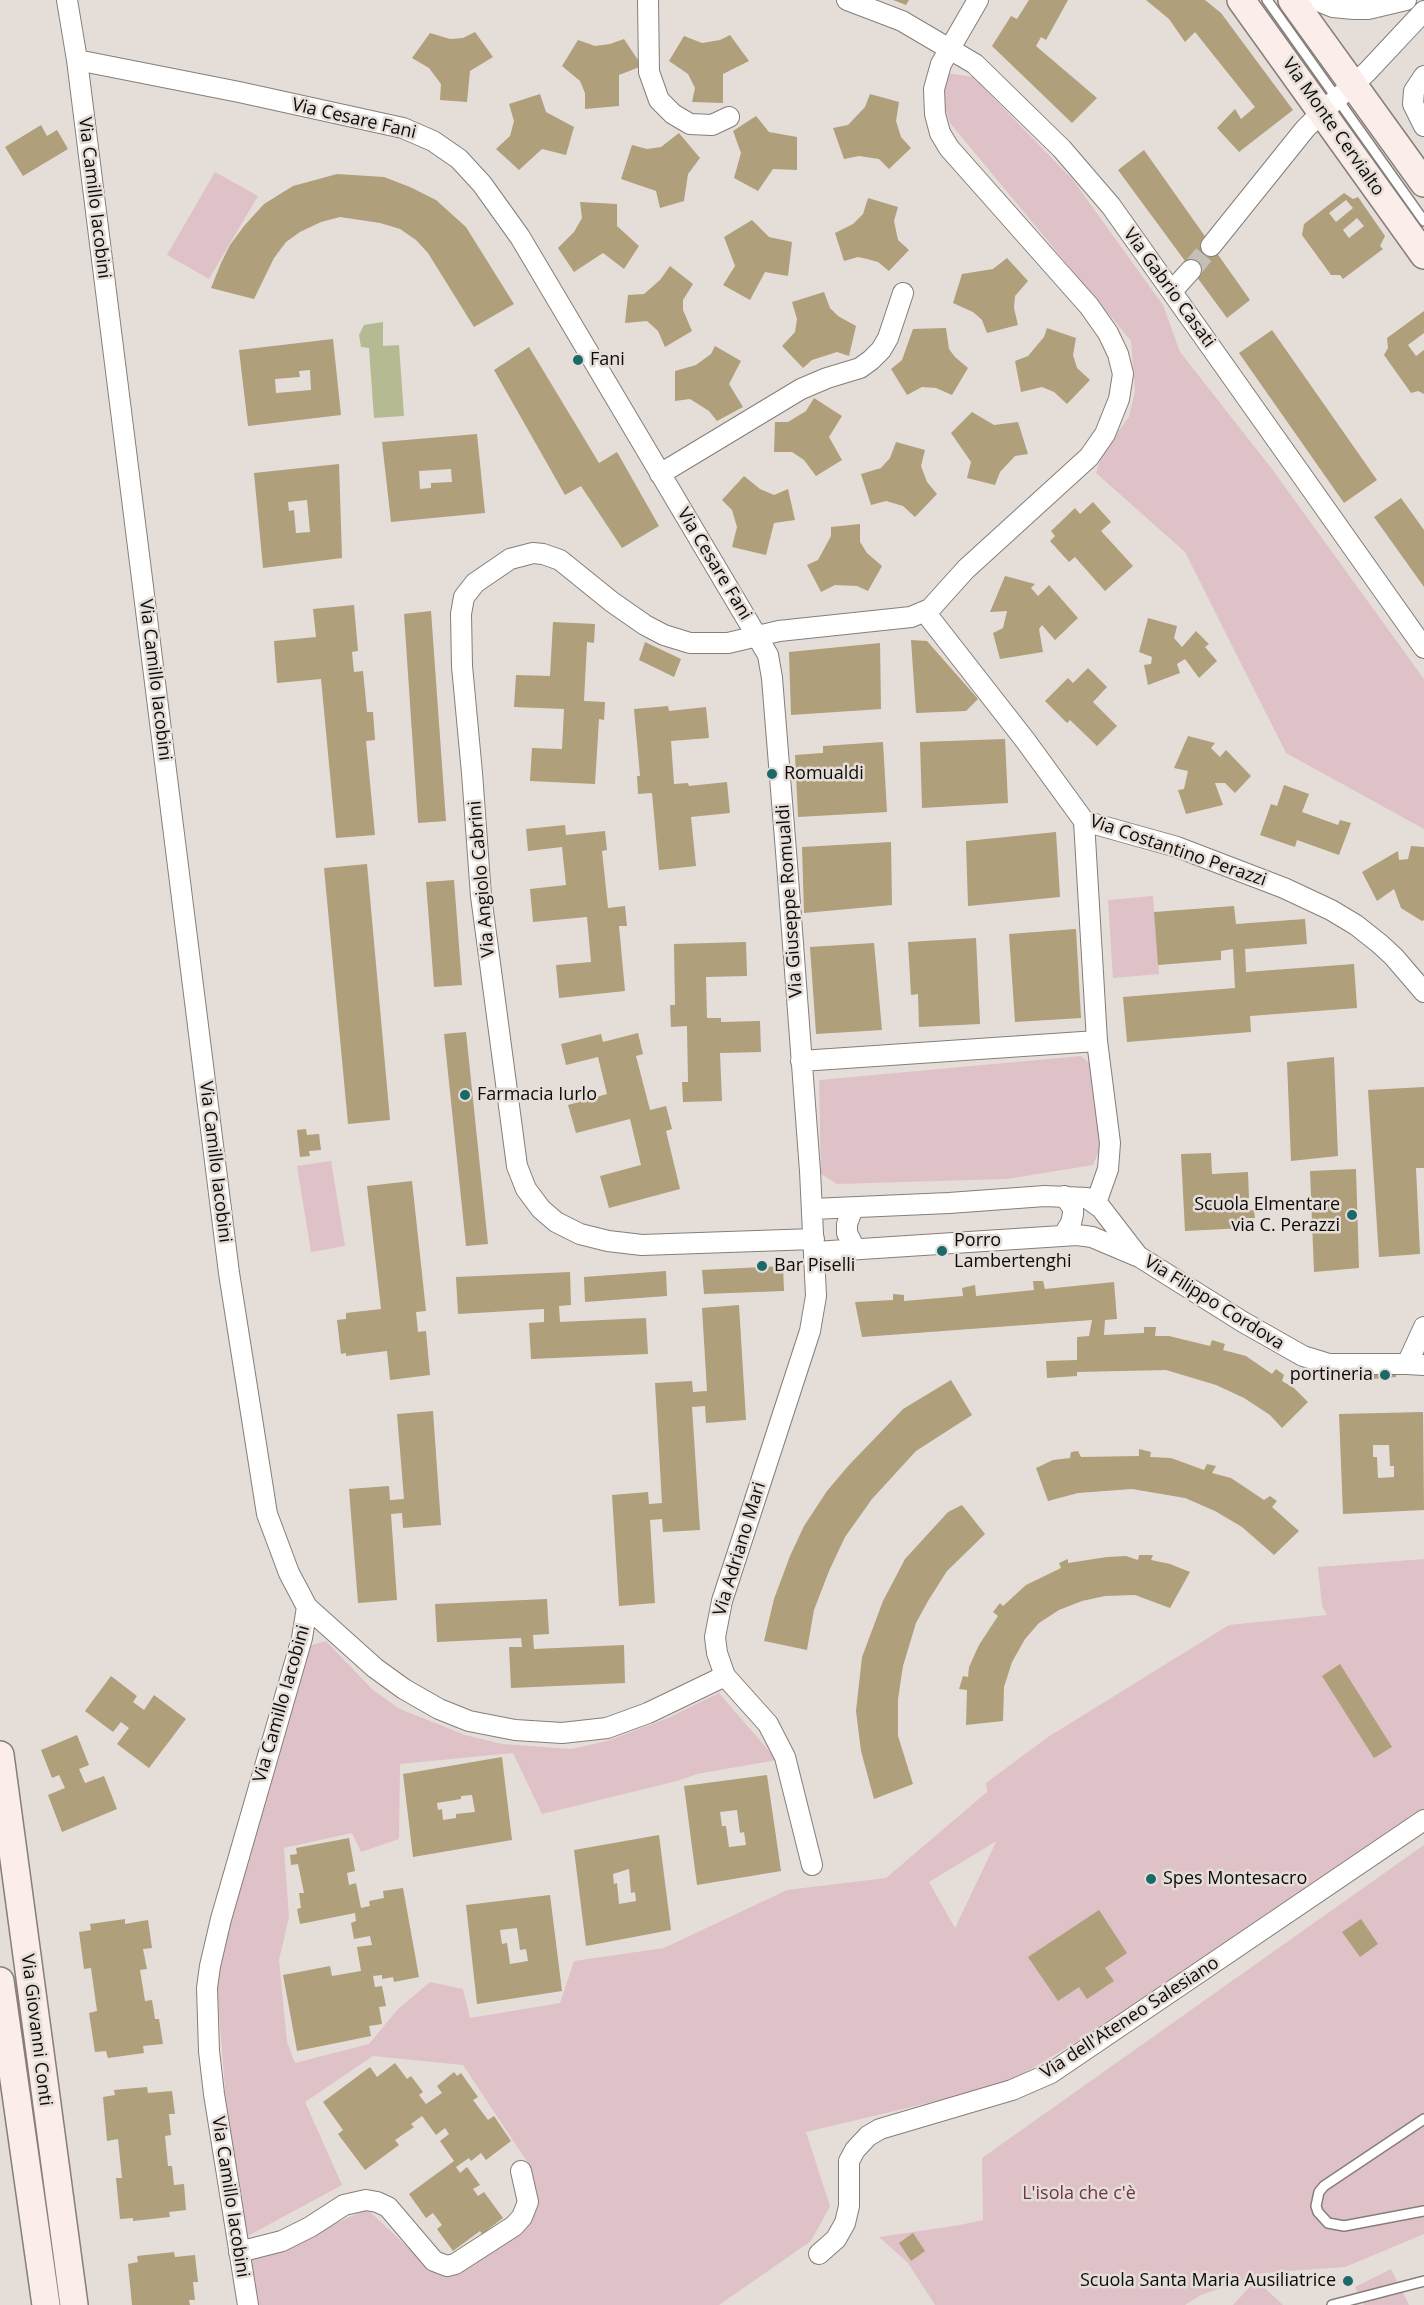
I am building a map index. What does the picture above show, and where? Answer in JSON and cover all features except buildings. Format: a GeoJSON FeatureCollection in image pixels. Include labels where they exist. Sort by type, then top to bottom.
{"type":"FeatureCollection","features":[{"type":"Feature","properties":{"kind":"main road","name":"Via Monte Cervialto"},"geometry":{"type":"LineString","coordinates":[[1241,0],[1424,183]]}},
{"type":"Feature","properties":{"kind":"main road","name":"Via Monte Cervialto"},"geometry":{"type":"LineString","coordinates":[[1292,0],[1337,98],[1424,255]]}},
{"type":"Feature","properties":{"kind":"main road","name":"Via Giovanni Conti"},"geometry":{"type":"LineString","coordinates":[[0,1755],[74,2305]]}},
{"type":"Feature","properties":{"kind":"main road","name":"Via Giovanni Conti"},"geometry":{"type":"LineString","coordinates":[[0,1981],[46,2305]]}},
{"type":"Feature","properties":{"kind":"street","name":"Via Camillo Iacobini"},"geometry":{"type":"LineString","coordinates":[[67,0],[77,60],[231,1285],[267,1514],[289,1573],[307,1607],[302,1638],[224,1908],[210,1966],[207,2009],[209,2051],[248,2305]]}},
{"type":"Feature","properties":{"kind":"street"},"geometry":{"type":"LineString","coordinates":[[648,0],[649,72],[659,100],[673,114],[690,124],[712,125],[729,117]]}},
{"type":"Feature","properties":{"kind":"street","name":"Via Gabrio Casati"},"geometry":{"type":"LineString","coordinates":[[847,0],[902,21],[983,70],[1050,135],[1111,206],[1424,648]]}},
{"type":"Feature","properties":{"kind":"street"},"geometry":{"type":"LineString","coordinates":[[925,612],[966,569],[1089,457],[1110,425],[1123,381],[1123,367],[1118,354],[1096,316],[1050,260],[956,156],[940,133],[933,96],[937,74],[949,48],[978,0]]}},
{"type":"Feature","properties":{"kind":"street"},"geometry":{"type":"LineString","coordinates":[[1317,0],[1333,7],[1354,9],[1377,7],[1406,0]]}},
{"type":"Feature","properties":{"kind":"street"},"geometry":{"type":"LineString","coordinates":[[1211,246],[1337,98],[1424,10]]}},
{"type":"Feature","properties":{"kind":"street","name":"Via Cesare Fani"},"geometry":{"type":"LineString","coordinates":[[77,60],[386,123],[414,131],[447,149],[482,184],[519,237],[758,636],[787,630],[911,617],[925,612]]}},
{"type":"Feature","properties":{"kind":"street"},"geometry":{"type":"LineString","coordinates":[[1424,76],[1414,91],[1413,104],[1424,126]]}},
{"type":"Feature","properties":{"kind":"street"},"geometry":{"type":"LineString","coordinates":[[1172,291],[1191,270]]}},
{"type":"Feature","properties":{"kind":"street"},"geometry":{"type":"LineString","coordinates":[[660,474],[801,389],[860,368],[871,360],[888,338],[903,293]]}},
{"type":"Feature","properties":{"kind":"street","name":"Via Angiolo Cabrini"},"geometry":{"type":"LineString","coordinates":[[758,636],[728,643],[709,644],[690,643],[664,635],[619,608],[560,560],[543,554],[521,555],[510,559],[475,583],[463,601],[460,624],[481,896],[517,1166],[526,1190],[541,1209],[556,1222],[580,1234],[626,1244],[814,1245],[855,1249],[1063,1236],[1092,1237],[1138,1256]]}},
{"type":"Feature","properties":{"kind":"street","name":"Via Costantino Perazzi"},"geometry":{"type":"LineString","coordinates":[[925,612],[1025,740],[1084,821],[1177,847],[1320,904],[1356,925],[1380,944],[1424,992]]}},
{"type":"Feature","properties":{"kind":"street","name":"Via Giuseppe Romualdi"},"geometry":{"type":"LineString","coordinates":[[758,636],[768,656],[772,678],[812,1209]]}},
{"type":"Feature","properties":{"kind":"street"},"geometry":{"type":"LineString","coordinates":[[812,1209],[1064,1196],[1087,1198],[1096,1203],[1108,1169],[1110,1151],[1097,1041],[1084,821]]}},
{"type":"Feature","properties":{"kind":"street"},"geometry":{"type":"LineString","coordinates":[[801,1061],[1097,1041]]}},
{"type":"Feature","properties":{"kind":"street"},"geometry":{"type":"LineString","coordinates":[[1063,1236],[1073,1214],[1073,1208],[1064,1196]]}},
{"type":"Feature","properties":{"kind":"street","name":"Via Filippo Cordova"},"geometry":{"type":"LineString","coordinates":[[1096,1203],[1138,1256],[1259,1332],[1311,1360],[1329,1364],[1415,1364]]}},
{"type":"Feature","properties":{"kind":"street"},"geometry":{"type":"LineString","coordinates":[[853,1208],[847,1224],[847,1233],[855,1249]]}},
{"type":"Feature","properties":{"kind":"street","name":"Via Adriano Mari"},"geometry":{"type":"LineString","coordinates":[[812,1209],[816,1296],[812,1325],[717,1620],[717,1653],[725,1676],[768,1724],[780,1745],[794,1787],[812,1865]]}},
{"type":"Feature","properties":{"kind":"street"},"geometry":{"type":"LineString","coordinates":[[1415,1364],[1424,1327]]}},
{"type":"Feature","properties":{"kind":"street"},"geometry":{"type":"LineString","coordinates":[[307,1607],[375,1668],[412,1693],[439,1709],[469,1721],[515,1731],[562,1733],[607,1728],[648,1713],[725,1676]]}},
{"type":"Feature","properties":{"kind":"street","name":"Via dell'Ateneo Salesiano"},"geometry":{"type":"LineString","coordinates":[[819,2254],[836,2239],[845,2223],[849,2206],[849,2161],[855,2150],[868,2136],[880,2129],[1012,2090],[1051,2073],[1424,1820]]}},
{"type":"Feature","properties":{"kind":"street"},"geometry":{"type":"LineString","coordinates":[[239,2252],[282,2241],[310,2227],[344,2205],[366,2200],[388,2207],[434,2261],[447,2266],[455,2264],[514,2226],[522,2217],[528,2202],[521,2170]]}},
{"type":"Feature","properties":{"kind":"lane","name":"Via Monte Cervialto"},"geometry":{"type":"LineString","coordinates":[[1267,0],[1424,221]]}},
{"type":"Feature","properties":{"kind":"lane"},"geometry":{"type":"LineString","coordinates":[[1424,2119],[1324,2187],[1319,2192],[1316,2206],[1318,2212],[1329,2223],[1344,2226],[1424,2211]]}},
{"type":"Feature","properties":{"kind":"lane"},"geometry":{"type":"LineString","coordinates":[[1332,2305],[1424,2281]]}},
{"type":"Feature","properties":{"kind":"green space"},"geometry":{"type":"Polygon","coordinates":[[[947,73],[973,77],[1073,180],[1163,305],[1180,352],[1272,469],[1424,679],[1424,829],[1286,753],[1185,552],[1096,473],[1102,453],[1129,417],[1135,391],[1131,341],[950,123],[941,95],[947,73]]]}},
{"type":"Feature","properties":{"kind":"green space"},"geometry":{"type":"Polygon","coordinates":[[[215,172],[258,196],[209,279],[167,255],[215,172]]]}},
{"type":"Feature","properties":{"kind":"green space"},"geometry":{"type":"Polygon","coordinates":[[[1153,896],[1159,974],[1113,978],[1108,900],[1153,896]]]}},
{"type":"Feature","properties":{"kind":"green space"},"geometry":{"type":"Polygon","coordinates":[[[1081,1056],[1092,1065],[1099,1106],[1100,1149],[1093,1165],[1007,1179],[837,1184],[821,1174],[819,1080],[1081,1056]]]}},
{"type":"Feature","properties":{"kind":"green space"},"geometry":{"type":"Polygon","coordinates":[[[331,1161],[345,1246],[311,1252],[297,1166],[331,1161]]]}},
{"type":"Feature","properties":{"kind":"green space"},"geometry":{"type":"Polygon","coordinates":[[[1424,1559],[1424,1810],[1269,1917],[1073,2044],[1004,2085],[806,2132],[830,2206],[811,2241],[719,2305],[255,2305],[248,2258],[304,2238],[367,2209],[433,2271],[534,2211],[530,2166],[463,2065],[373,2056],[305,2102],[342,2185],[244,2238],[228,2127],[215,1962],[309,1646],[326,1641],[373,1690],[400,1709],[465,1735],[502,1744],[572,1749],[607,1741],[668,1718],[719,1693],[777,1760],[697,1774],[542,1814],[513,1753],[400,1764],[399,1839],[361,1852],[352,1833],[284,1848],[289,1917],[279,1960],[287,2042],[295,2063],[369,2044],[398,2009],[430,1982],[463,1989],[470,2018],[560,2003],[574,1961],[664,1948],[787,1890],[886,1878],[987,1792],[986,1783],[1048,1737],[1229,1625],[1327,1615],[1322,1606],[1318,1567],[1424,1559]],[[996,1842],[929,1882],[955,1928],[996,1842]]]}},
{"type":"Feature","properties":{"kind":"green space","name":"L'isola che c'è"},"geometry":{"type":"Polygon","coordinates":[[[1424,1845],[1424,2234],[1345,2267],[1263,2273],[1201,2295],[1185,2305],[935,2305],[908,2263],[879,2237],[983,2220],[982,2158],[1424,1845]]]}},
{"type":"Feature","properties":{"kind":"green space"},"geometry":{"type":"Polygon","coordinates":[[[1391,2269],[1409,2305],[1364,2305],[1355,2287],[1391,2269]]]}},
{"type":"Feature","properties":{"kind":"green space"},"geometry":{"type":"Polygon","coordinates":[[[1256,2280],[1283,2305],[1233,2305],[1256,2280]]]}},
{"type":"Feature","properties":{"kind":"shaded area"},"geometry":{"type":"Polygon","coordinates":[[[383,322],[383,346],[399,345],[404,416],[374,418],[369,348],[361,347],[359,335],[364,325],[383,322]]]}},
{"type":"Feature","properties":{"kind":"tunnel"},"geometry":{"type":"LineString","coordinates":[[1191,270],[1211,246]]}},
{"type":"Feature","properties":{"kind":"place","name":"Fani"},"geometry":{"type":"Point","coordinates":[578,360]}},
{"type":"Feature","properties":{"kind":"place","name":"Romualdi"},"geometry":{"type":"Point","coordinates":[772,774]}},
{"type":"Feature","properties":{"kind":"place","name":"Farmacia Iurlo"},"geometry":{"type":"Point","coordinates":[465,1095]}},
{"type":"Feature","properties":{"kind":"place","name":"Scuola Elmentare via C. Perazzi"},"geometry":{"type":"Point","coordinates":[1352,1215]}},
{"type":"Feature","properties":{"kind":"place","name":"Porro Lambertenghi"},"geometry":{"type":"Point","coordinates":[942,1251]}},
{"type":"Feature","properties":{"kind":"place","name":"Bar Piselli"},"geometry":{"type":"Point","coordinates":[762,1266]}},
{"type":"Feature","properties":{"kind":"place","name":"portineria"},"geometry":{"type":"Point","coordinates":[1385,1375]}},
{"type":"Feature","properties":{"kind":"place","name":"Spes Montesacro"},"geometry":{"type":"Point","coordinates":[1151,1879]}},
{"type":"Feature","properties":{"kind":"place","name":"Scuola Santa Maria Ausiliatrice"},"geometry":{"type":"Point","coordinates":[1348,2281]}}]}
